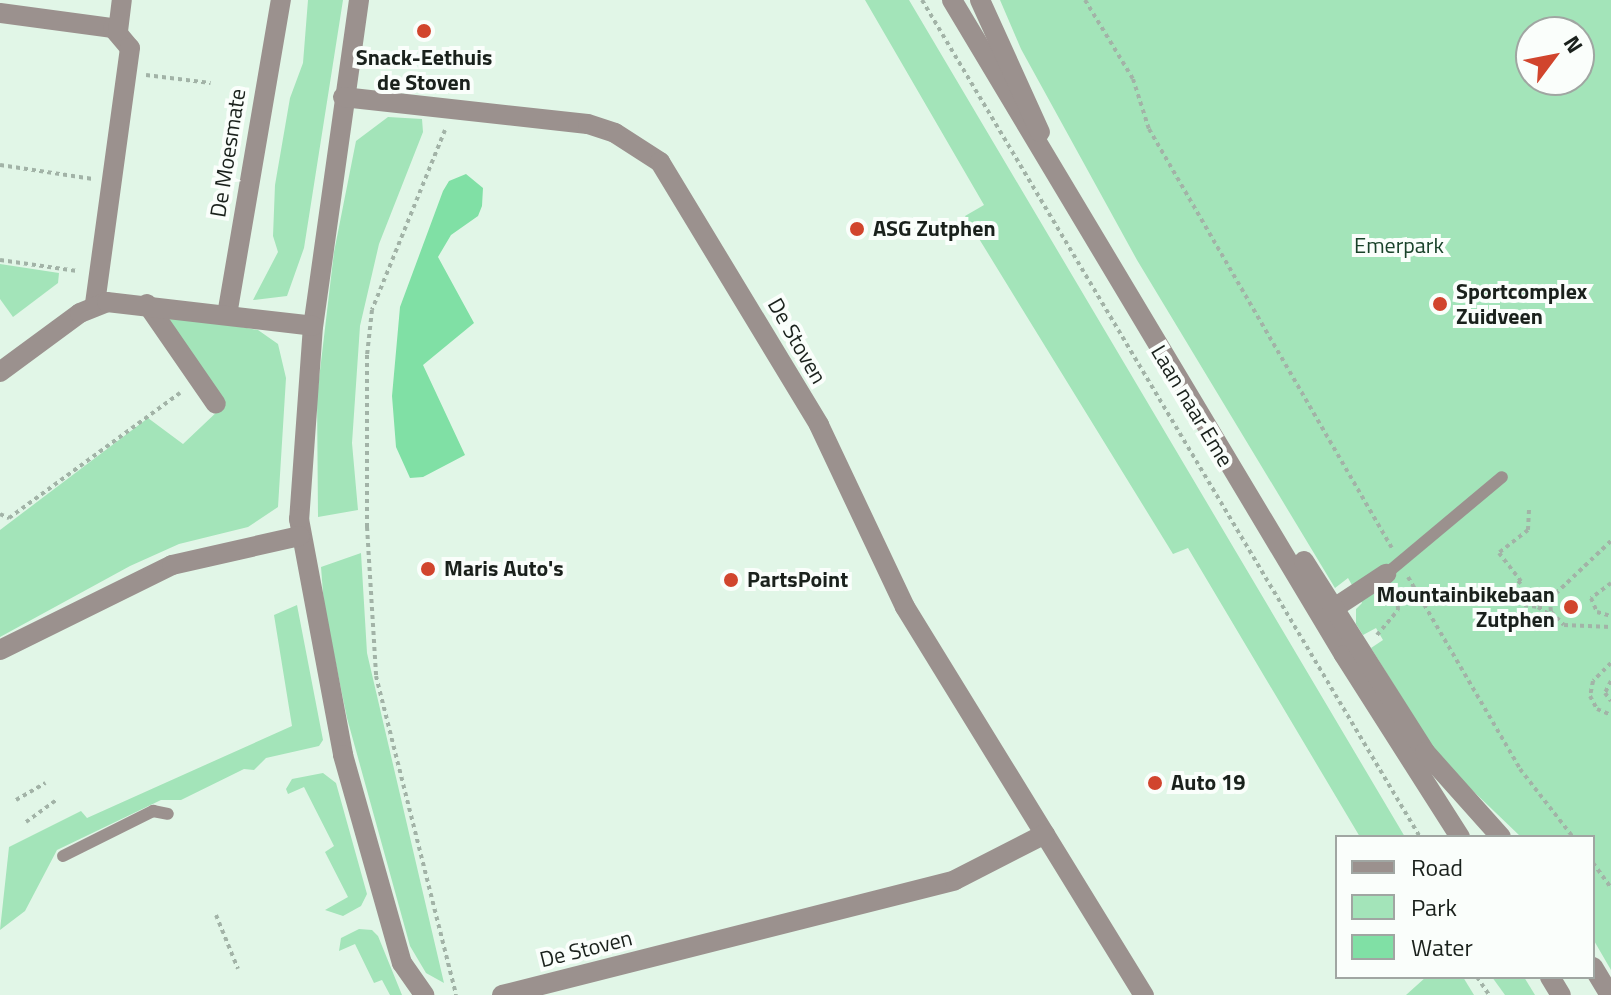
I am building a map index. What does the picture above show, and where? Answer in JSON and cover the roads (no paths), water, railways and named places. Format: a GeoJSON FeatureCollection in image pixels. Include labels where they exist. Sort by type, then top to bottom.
{"type":"FeatureCollection","features":[{"type":"Feature","properties":{"kind":"street"},"geometry":{"type":"LineString","coordinates":[[95,305],[128,72],[130,48],[118,31],[122,0]]}},
{"type":"Feature","properties":{"kind":"street","name":"De Moesmate"},"geometry":{"type":"LineString","coordinates":[[227,315],[281,0]]}},
{"type":"Feature","properties":{"kind":"street"},"geometry":{"type":"LineString","coordinates":[[359,0],[313,326],[300,536],[343,755],[402,963],[424,995]]}},
{"type":"Feature","properties":{"kind":"street","name":"Laan naar Eme"},"geometry":{"type":"LineString","coordinates":[[952,0],[1182,385],[1329,612],[1459,835]]}},
{"type":"Feature","properties":{"kind":"street","name":"Laan naar Eme"},"geometry":{"type":"LineString","coordinates":[[980,0],[1071,202]]}},
{"type":"Feature","properties":{"kind":"street"},"geometry":{"type":"LineString","coordinates":[[0,13],[118,31]]}},
{"type":"Feature","properties":{"kind":"street","name":"De Stoven"},"geometry":{"type":"LineString","coordinates":[[343,97],[588,124],[615,133],[660,162],[819,425],[905,607],[1144,995]]}},
{"type":"Feature","properties":{"kind":"street"},"geometry":{"type":"LineString","coordinates":[[147,304],[216,404]]}},
{"type":"Feature","properties":{"kind":"street"},"geometry":{"type":"LineString","coordinates":[[0,372],[95,305],[147,304],[313,326]]}},
{"type":"Feature","properties":{"kind":"street"},"geometry":{"type":"LineString","coordinates":[[0,650],[172,565],[300,536]]}},
{"type":"Feature","properties":{"kind":"street"},"geometry":{"type":"LineString","coordinates":[[1329,612],[1393,568]]}},
{"type":"Feature","properties":{"kind":"street","name":"Laan naar Eme"},"geometry":{"type":"LineString","coordinates":[[1329,612],[1360,646],[1434,764],[1499,835]]}},
{"type":"Feature","properties":{"kind":"street","name":"De Stoven"},"geometry":{"type":"LineString","coordinates":[[502,995],[955,880],[1045,834]]}},
{"type":"Feature","properties":{"kind":"street"},"geometry":{"type":"LineString","coordinates":[[1595,970],[1610,995]]}},
{"type":"Feature","properties":{"kind":"lane"},"geometry":{"type":"LineString","coordinates":[[1393,568],[1502,477]]}},
{"type":"Feature","properties":{"kind":"lane"},"geometry":{"type":"LineString","coordinates":[[63,856],[153,811],[168,814]]}},
{"type":"Feature","properties":{"kind":"water"},"geometry":{"type":"Polygon","coordinates":[[[466,174],[483,188],[482,206],[478,216],[451,235],[438,257],[474,323],[423,365],[465,455],[423,477],[410,478],[396,447],[392,396],[400,307],[443,191],[449,181],[466,174]]]}},
{"type":"Feature","properties":{"kind":"place","name":"Snack-Eethuis de Stoven"},"geometry":{"type":"Point","coordinates":[424,31]}},
{"type":"Feature","properties":{"kind":"place","name":"ASG Zutphen"},"geometry":{"type":"Point","coordinates":[857,229]}},
{"type":"Feature","properties":{"kind":"place","name":"Sportcomplex Zuidveen"},"geometry":{"type":"Point","coordinates":[1440,304]}},
{"type":"Feature","properties":{"kind":"place","name":"Maris Auto's"},"geometry":{"type":"Point","coordinates":[428,569]}},
{"type":"Feature","properties":{"kind":"place","name":"PartsPoint"},"geometry":{"type":"Point","coordinates":[731,580]}},
{"type":"Feature","properties":{"kind":"place","name":"Mountainbikebaan Zutphen"},"geometry":{"type":"Point","coordinates":[1571,607]}},
{"type":"Feature","properties":{"kind":"place","name":"Auto 19"},"geometry":{"type":"Point","coordinates":[1155,783]}},
{"type":"Feature","properties":{"kind":"park label","name":"Emerpark"},"geometry":{"type":"Point","coordinates":[1399,246]}}]}
